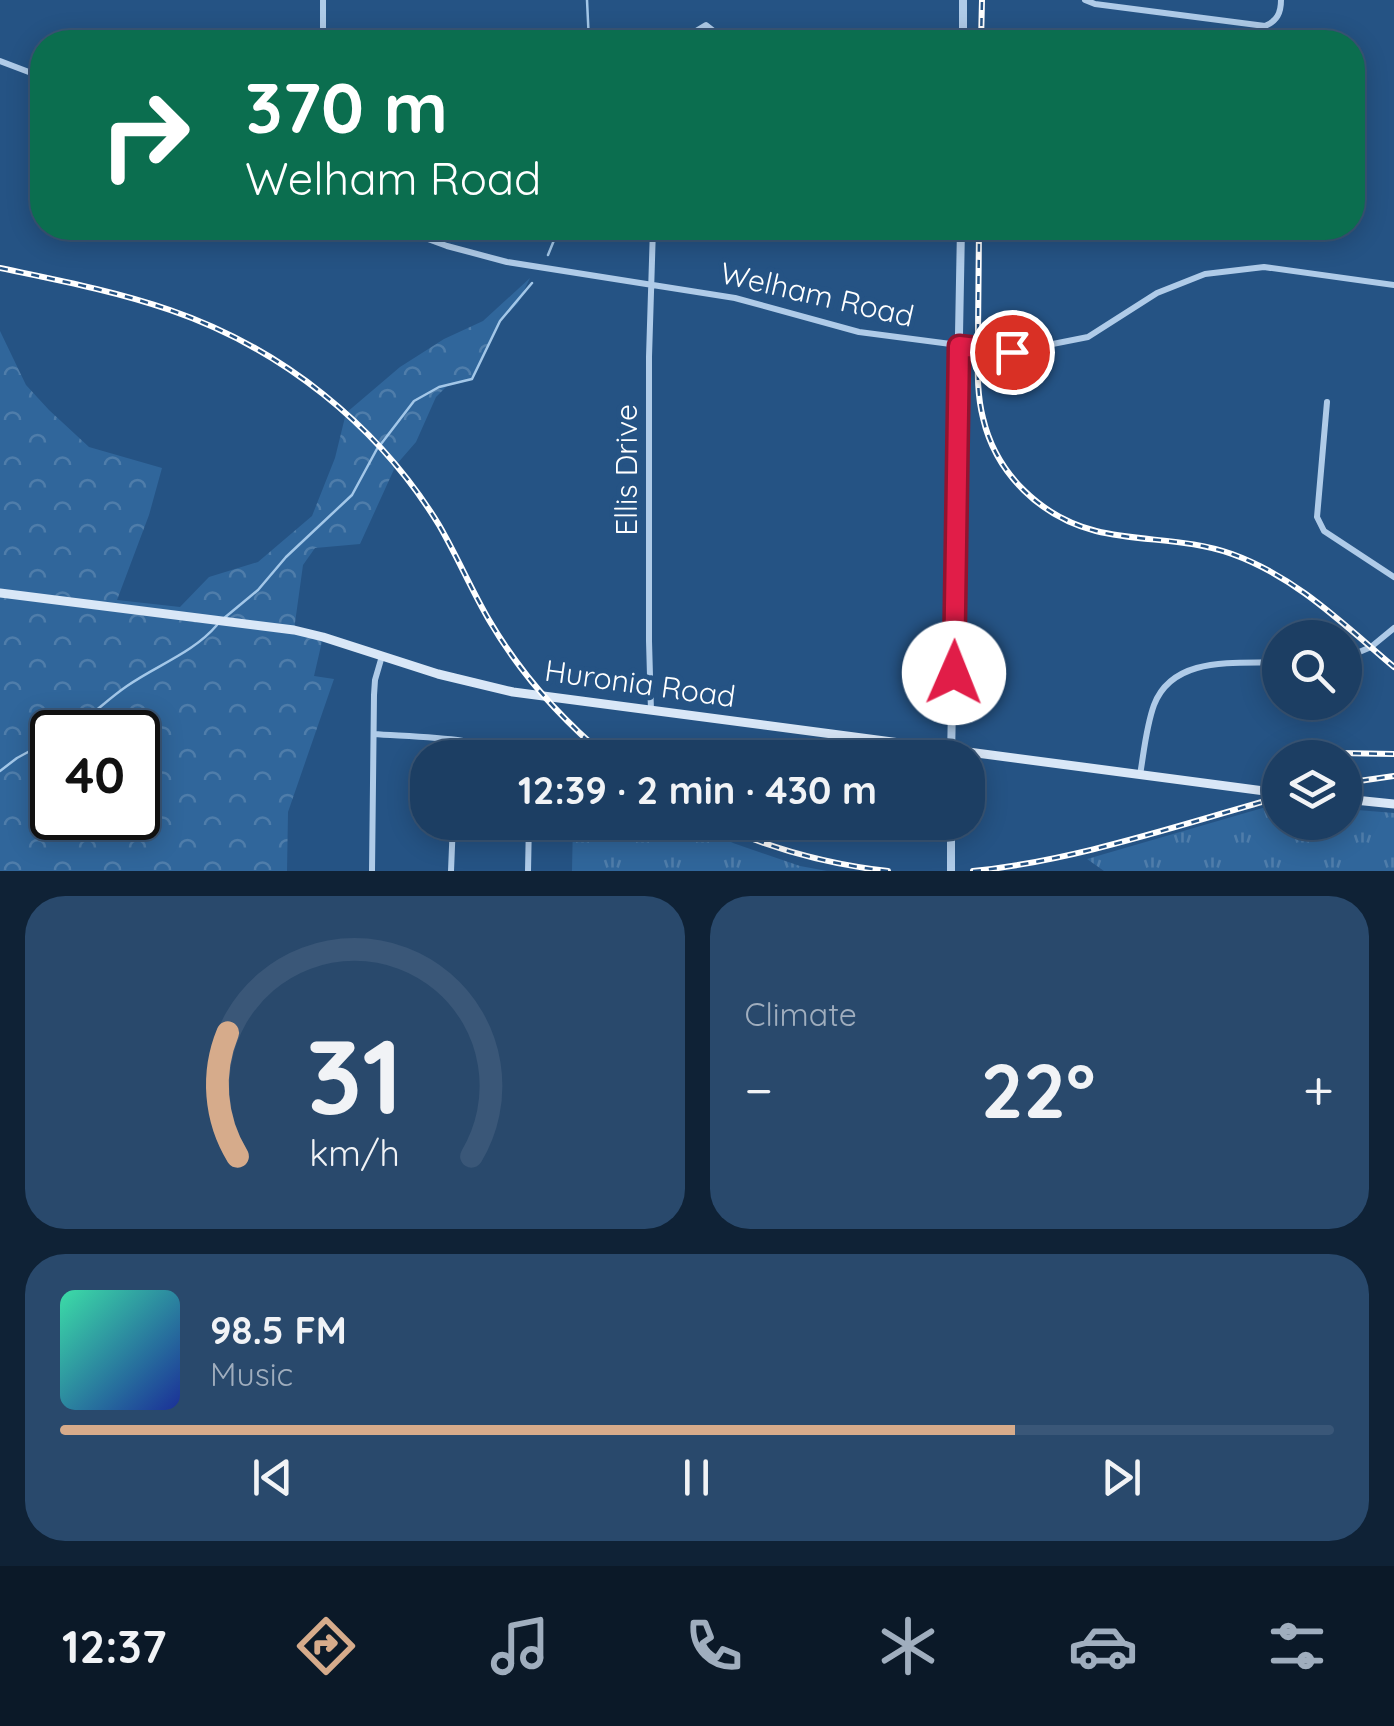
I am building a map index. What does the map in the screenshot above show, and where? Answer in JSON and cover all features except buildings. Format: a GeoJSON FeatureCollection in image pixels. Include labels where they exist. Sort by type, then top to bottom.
{"type":"FeatureCollection","features":[{"type":"Feature","properties":{"kind":"main road","name":"Huronia Road"},"geometry":{"type":"LineString","coordinates":[[0,593],[294,630],[512,692],[850,740]]}},
{"type":"Feature","properties":{"kind":"main road","name":"Huronia Road"},"geometry":{"type":"LineString","coordinates":[[985,758],[1262,790]]}},
{"type":"Feature","properties":{"kind":"main road"},"geometry":{"type":"LineString","coordinates":[[1362,801],[1394,804]]}},
{"type":"Feature","properties":{"kind":"street"},"geometry":{"type":"LineString","coordinates":[[323,0],[323,30]]}},
{"type":"Feature","properties":{"kind":"street"},"geometry":{"type":"LineString","coordinates":[[963,0],[963,30]]}},
{"type":"Feature","properties":{"kind":"street"},"geometry":{"type":"LineString","coordinates":[[1086,0],[1265,26],[1279,14],[1281,0]]}},
{"type":"Feature","properties":{"kind":"street"},"geometry":{"type":"LineString","coordinates":[[1140,10],[1142,0]]}},
{"type":"Feature","properties":{"kind":"street"},"geometry":{"type":"LineString","coordinates":[[0,61],[30,73]]}},
{"type":"Feature","properties":{"kind":"street","name":"Welham Road"},"geometry":{"type":"LineString","coordinates":[[431,240],[538,269],[734,298],[859,332],[1012,352],[1088,337],[1158,294],[1205,274],[1264,267],[1394,285]]}},
{"type":"Feature","properties":{"kind":"street","name":"Ellis Drive"},"geometry":{"type":"LineString","coordinates":[[651,712],[648,641],[653,240]]}},
{"type":"Feature","properties":{"kind":"street"},"geometry":{"type":"LineString","coordinates":[[950,740],[960,240]]}},
{"type":"Feature","properties":{"kind":"street"},"geometry":{"type":"LineString","coordinates":[[1327,402],[1318,516],[1324,531],[1394,577]]}},
{"type":"Feature","properties":{"kind":"street"},"geometry":{"type":"LineString","coordinates":[[1362,651],[1394,628]]}},
{"type":"Feature","properties":{"kind":"street"},"geometry":{"type":"LineString","coordinates":[[372,871],[375,680],[382,656]]}},
{"type":"Feature","properties":{"kind":"street"},"geometry":{"type":"LineString","coordinates":[[1140,775],[1154,702],[1167,683],[1185,670],[1207,665],[1262,663]]}},
{"type":"Feature","properties":{"kind":"street"},"geometry":{"type":"LineString","coordinates":[[374,734],[452,740]]}},
{"type":"Feature","properties":{"kind":"street"},"geometry":{"type":"LineString","coordinates":[[451,871],[452,840]]}},
{"type":"Feature","properties":{"kind":"street"},"geometry":{"type":"LineString","coordinates":[[528,871],[529,840]]}},
{"type":"Feature","properties":{"kind":"street"},"geometry":{"type":"LineString","coordinates":[[950,840],[951,871]]}},
{"type":"Feature","properties":{"kind":"green space"},"geometry":{"type":"Polygon","coordinates":[[[530,278],[518,303],[500,321],[472,379],[448,385],[436,397],[416,442],[396,465],[360,544],[315,548],[303,565],[294,630],[323,637],[314,676],[334,679],[288,812],[287,871],[0,871],[0,331],[26,385],[89,447],[162,468],[117,600],[180,607],[209,577],[258,562],[312,516],[335,458],[346,413],[400,367],[444,339],[483,321],[530,278]]]}},
{"type":"Feature","properties":{"kind":"green space"},"geometry":{"type":"Polygon","coordinates":[[[1262,808],[1262,840],[1362,840],[1362,810],[1394,813],[1394,871],[1104,871],[1087,859],[1262,808]]]}},
{"type":"Feature","properties":{"kind":"green space"},"geometry":{"type":"Polygon","coordinates":[[[573,840],[727,840],[800,866],[827,871],[572,871],[573,840]]]}},
{"type":"Feature","properties":{"kind":"waterway"},"geometry":{"type":"LineString","coordinates":[[587,0],[588,30]]}},
{"type":"Feature","properties":{"kind":"waterway"},"geometry":{"type":"LineString","coordinates":[[548,255],[554,240]]}},
{"type":"Feature","properties":{"kind":"waterway"},"geometry":{"type":"LineString","coordinates":[[381,444],[414,401],[439,387],[472,379],[500,321],[532,283]]}},
{"type":"Feature","properties":{"kind":"waterway"},"geometry":{"type":"LineString","coordinates":[[223,619],[258,590],[286,557],[352,495],[378,447]]}},
{"type":"Feature","properties":{"kind":"waterway"},"geometry":{"type":"LineString","coordinates":[[96,710],[127,686],[186,651],[217,625]]}},
{"type":"Feature","properties":{"kind":"waterway"},"geometry":{"type":"LineString","coordinates":[[0,771],[30,751]]}},
{"type":"Feature","properties":{"kind":"railway"},"geometry":{"type":"LineString","coordinates":[[981,30],[982,0]]}},
{"type":"Feature","properties":{"kind":"railway"},"geometry":{"type":"LineString","coordinates":[[979,240],[981,408],[998,457],[1024,490],[1057,515],[1096,531],[1199,545],[1255,564],[1318,603],[1394,667]]}},
{"type":"Feature","properties":{"kind":"railway"},"geometry":{"type":"LineString","coordinates":[[0,268],[170,310],[250,346],[323,394],[387,455],[414,489],[439,525],[489,620],[514,658],[588,740]]}},
{"type":"Feature","properties":{"kind":"railway"},"geometry":{"type":"LineString","coordinates":[[1362,753],[1394,754]]}},
{"type":"Feature","properties":{"kind":"railway"},"geometry":{"type":"LineString","coordinates":[[1362,781],[1394,776]]}},
{"type":"Feature","properties":{"kind":"railway"},"geometry":{"type":"LineString","coordinates":[[973,871],[1089,850],[1262,802]]}},
{"type":"Feature","properties":{"kind":"railway"},"geometry":{"type":"LineString","coordinates":[[754,840],[798,854],[888,871]]}},
{"type":"Feature","properties":{"kind":"route"},"geometry":{"type":"LineString","coordinates":[[954,673],[959,346],[1012,352]]}}]}
